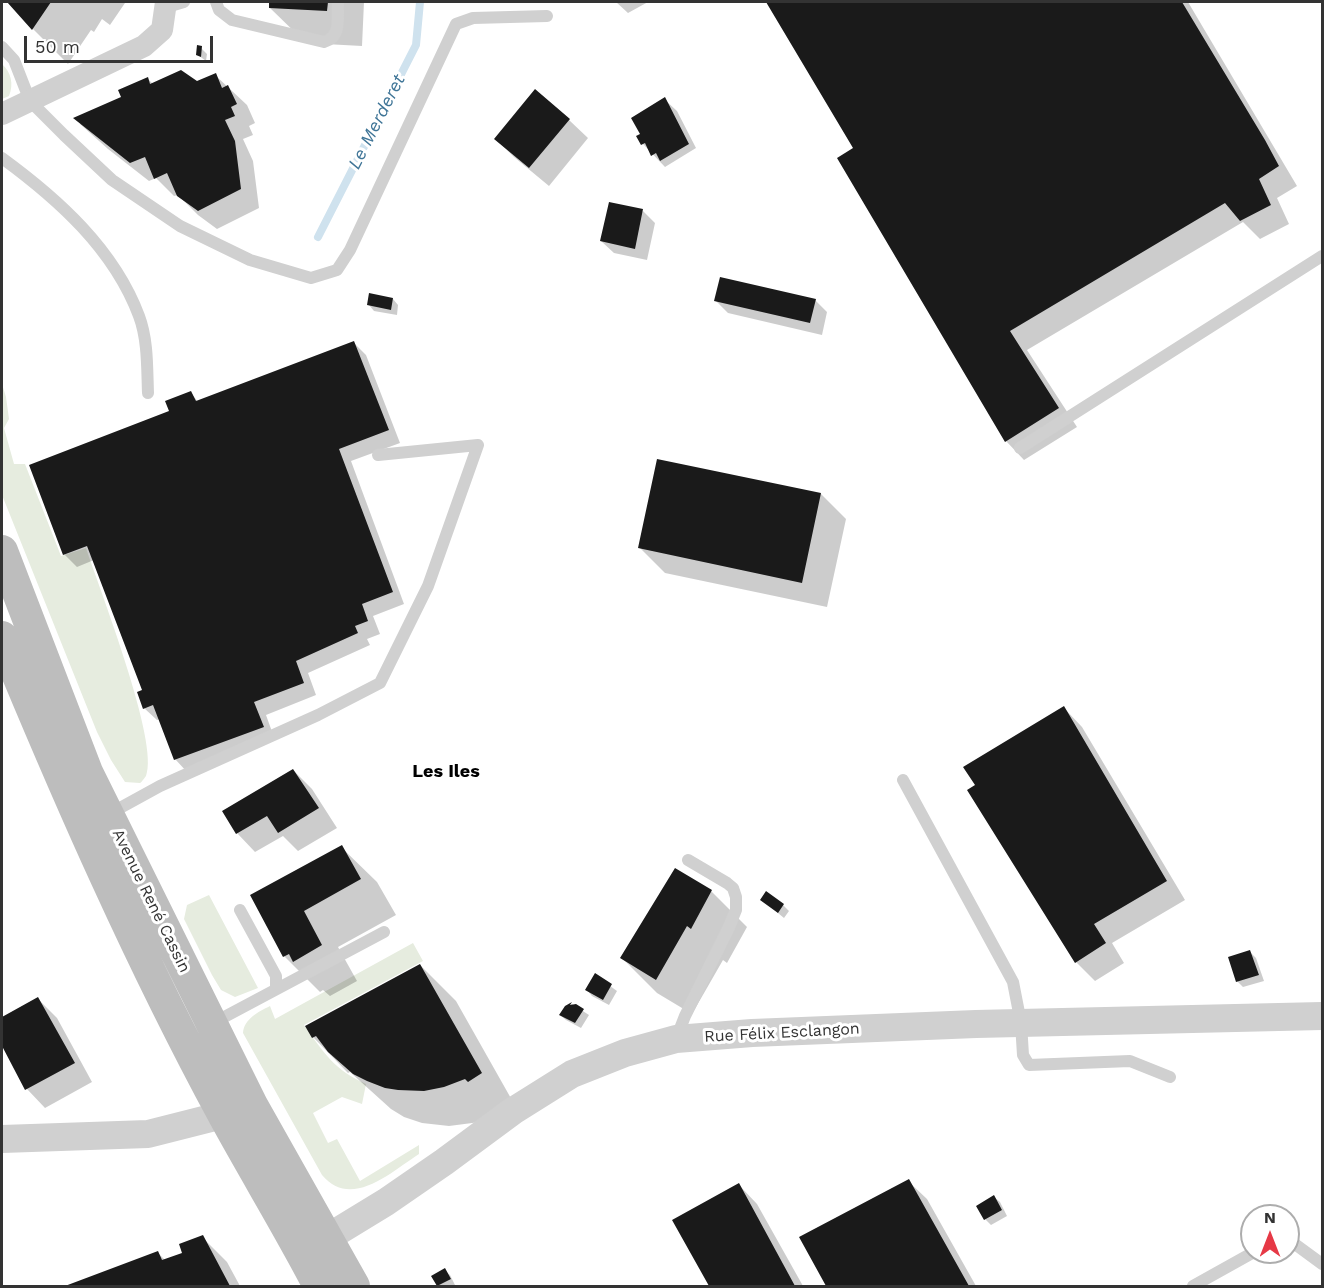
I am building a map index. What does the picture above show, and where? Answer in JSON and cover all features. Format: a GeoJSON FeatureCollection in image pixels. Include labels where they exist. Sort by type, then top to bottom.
{"type":"FeatureCollection","features":[{"type":"Feature","properties":{"kind":"main road","name":"Avenue René Cassin"},"geometry":{"type":"LineString","coordinates":[[2,551],[87,772],[96,820],[141,954],[238,1110],[314,1246]]}},
{"type":"Feature","properties":{"kind":"main road","name":"Avenue René Cassin"},"geometry":{"type":"LineString","coordinates":[[2,637],[45,742],[96,820],[211,1024],[238,1110]]}},
{"type":"Feature","properties":{"kind":"main road"},"geometry":{"type":"LineString","coordinates":[[314,1246],[319,1287]]}},
{"type":"Feature","properties":{"kind":"main road"},"geometry":{"type":"LineString","coordinates":[[314,1246],[354,1287]]}},
{"type":"Feature","properties":{"kind":"street"},"geometry":{"type":"LineString","coordinates":[[2,114],[144,46],[162,30],[172,3]]}},
{"type":"Feature","properties":{"kind":"street","name":"Rue Félix Esclangon"},"geometry":{"type":"LineString","coordinates":[[314,1246],[444,1162],[513,1111],[572,1074],[625,1053],[676,1039],[752,1033],[1021,1023],[1323,1016]]}},
{"type":"Feature","properties":{"kind":"street"},"geometry":{"type":"LineString","coordinates":[[2,1139],[148,1134],[238,1110]]}},
{"type":"Feature","properties":{"kind":"lane"},"geometry":{"type":"LineString","coordinates":[[216,2],[219,10],[232,20],[324,42],[332,40],[337,34],[338,2]]}},
{"type":"Feature","properties":{"kind":"lane"},"geometry":{"type":"LineString","coordinates":[[2,47],[14,60],[30,100],[112,180],[180,226],[250,260],[311,278],[337,270],[350,250],[456,24],[473,18],[547,16]]}},
{"type":"Feature","properties":{"kind":"lane"},"geometry":{"type":"LineString","coordinates":[[2,158],[38,184],[80,224],[118,272],[140,317],[147,352],[148,393]]}},
{"type":"Feature","properties":{"kind":"lane"},"geometry":{"type":"LineString","coordinates":[[1020,448],[1323,256]]}},
{"type":"Feature","properties":{"kind":"lane"},"geometry":{"type":"LineString","coordinates":[[96,820],[160,786],[318,715],[380,683],[428,586],[478,445],[378,455]]}},
{"type":"Feature","properties":{"kind":"lane"},"geometry":{"type":"LineString","coordinates":[[903,780],[1009,974],[1015,990],[1021,1023],[1023,1055],[1029,1065],[1130,1061],[1170,1077]]}},
{"type":"Feature","properties":{"kind":"lane"},"geometry":{"type":"LineString","coordinates":[[676,1039],[735,910],[733,888],[688,860]]}},
{"type":"Feature","properties":{"kind":"lane"},"geometry":{"type":"LineString","coordinates":[[240,910],[276,976],[276,989]]}},
{"type":"Feature","properties":{"kind":"lane"},"geometry":{"type":"LineString","coordinates":[[211,1024],[384,932]]}},
{"type":"Feature","properties":{"kind":"lane"},"geometry":{"type":"LineString","coordinates":[[1300,1248],[1323,1264]]}},
{"type":"Feature","properties":{"kind":"lane"},"geometry":{"type":"LineString","coordinates":[[1193,1287],[1240,1260]]}},
{"type":"Feature","properties":{"kind":"shaded area"},"geometry":{"type":"Polygon","coordinates":[[[2,64],[9,74],[11,92],[9,96],[2,99],[2,64]]]}},
{"type":"Feature","properties":{"kind":"shaded area"},"geometry":{"type":"Polygon","coordinates":[[[2,384],[9,419],[4,428],[14,464],[25,464],[61,556],[86,548],[137,700],[148,758],[146,776],[140,783],[125,782],[97,732],[2,495],[2,384]]]}},
{"type":"Feature","properties":{"kind":"shaded area"},"geometry":{"type":"Polygon","coordinates":[[[209,895],[258,988],[235,997],[221,990],[184,919],[187,905],[209,895]]]}},
{"type":"Feature","properties":{"kind":"shaded area"},"geometry":{"type":"Polygon","coordinates":[[[413,943],[423,961],[304,1025],[338,1067],[366,1084],[362,1104],[342,1097],[313,1113],[328,1143],[337,1139],[360,1181],[419,1145],[419,1154],[384,1178],[358,1188],[345,1189],[333,1185],[322,1175],[243,1033],[244,1028],[252,1016],[270,1006],[275,1019],[413,943]]]}},
{"type":"Feature","properties":{"kind":"building"},"geometry":{"type":"Polygon","coordinates":[[[7,2],[51,2],[32,30],[7,2]]]}},
{"type":"Feature","properties":{"kind":"building"},"geometry":{"type":"Polygon","coordinates":[[[269,2],[328,2],[327,11],[269,8],[269,2]]]}},
{"type":"Feature","properties":{"kind":"building"},"geometry":{"type":"Polygon","coordinates":[[[766,2],[1182,2],[1279,166],[1259,179],[1271,205],[1240,221],[1225,203],[1010,331],[1059,408],[1005,442],[837,158],[853,148],[766,2]]]}},
{"type":"Feature","properties":{"kind":"building"},"geometry":{"type":"Polygon","coordinates":[[[197,45],[202,46],[201,57],[196,55],[197,45]]]}},
{"type":"Feature","properties":{"kind":"building"},"geometry":{"type":"Polygon","coordinates":[[[181,70],[197,81],[216,73],[222,88],[228,85],[237,104],[231,107],[235,116],[225,120],[235,141],[241,189],[198,211],[177,196],[167,173],[154,179],[145,157],[130,163],[73,118],[121,97],[118,90],[148,77],[150,84],[181,70]]]}},
{"type":"Feature","properties":{"kind":"building"},"geometry":{"type":"Polygon","coordinates":[[[535,89],[570,119],[529,168],[494,139],[535,89]]]}},
{"type":"Feature","properties":{"kind":"building"},"geometry":{"type":"Polygon","coordinates":[[[665,97],[689,144],[660,161],[656,153],[651,156],[645,143],[641,145],[636,136],[640,134],[631,118],[665,97]]]}},
{"type":"Feature","properties":{"kind":"building"},"geometry":{"type":"Polygon","coordinates":[[[609,202],[643,209],[635,249],[600,241],[609,202]]]}},
{"type":"Feature","properties":{"kind":"building"},"geometry":{"type":"Polygon","coordinates":[[[720,277],[816,299],[810,323],[714,301],[720,277]]]}},
{"type":"Feature","properties":{"kind":"building"},"geometry":{"type":"Polygon","coordinates":[[[369,293],[393,298],[391,310],[367,305],[369,293]]]}},
{"type":"Feature","properties":{"kind":"building"},"geometry":{"type":"Polygon","coordinates":[[[354,341],[389,430],[339,449],[393,592],[362,604],[368,621],[355,626],[358,633],[296,661],[304,683],[254,702],[264,727],[174,760],[153,705],[143,709],[137,692],[142,690],[87,546],[63,555],[29,465],[169,411],[165,401],[191,391],[196,401],[354,341]]]}},
{"type":"Feature","properties":{"kind":"building"},"geometry":{"type":"Polygon","coordinates":[[[657,459],[821,493],[802,583],[638,548],[657,459]]]}},
{"type":"Feature","properties":{"kind":"building"},"geometry":{"type":"Polygon","coordinates":[[[1064,706],[1167,881],[1094,924],[1106,943],[1075,963],[967,790],[975,785],[963,767],[1064,706]]]}},
{"type":"Feature","properties":{"kind":"building"},"geometry":{"type":"Polygon","coordinates":[[[293,769],[319,808],[278,833],[267,816],[236,834],[222,811],[293,769]]]}},
{"type":"Feature","properties":{"kind":"building"},"geometry":{"type":"Polygon","coordinates":[[[342,845],[361,879],[304,911],[322,945],[293,962],[289,954],[283,957],[250,895],[342,845]]]}},
{"type":"Feature","properties":{"kind":"building"},"geometry":{"type":"Polygon","coordinates":[[[675,868],[712,890],[691,929],[687,926],[656,980],[620,958],[675,868]]]}},
{"type":"Feature","properties":{"kind":"building"},"geometry":{"type":"Polygon","coordinates":[[[766,891],[784,904],[778,913],[760,900],[766,891]]]}},
{"type":"Feature","properties":{"kind":"building"},"geometry":{"type":"Polygon","coordinates":[[[1250,950],[1259,975],[1236,982],[1228,957],[1250,950]]]}},
{"type":"Feature","properties":{"kind":"building"},"geometry":{"type":"Polygon","coordinates":[[[420,964],[482,1073],[468,1082],[465,1079],[424,1091],[385,1088],[353,1074],[328,1052],[316,1036],[312,1038],[305,1026],[420,964]]]}},
{"type":"Feature","properties":{"kind":"building"},"geometry":{"type":"Polygon","coordinates":[[[595,973],[612,984],[603,1000],[585,990],[595,973]]]}},
{"type":"Feature","properties":{"kind":"building"},"geometry":{"type":"Polygon","coordinates":[[[38,997],[75,1063],[25,1090],[2,1046],[2,1017],[38,997]]]}},
{"type":"Feature","properties":{"kind":"building"},"geometry":{"type":"Polygon","coordinates":[[[572,1002],[570,1005],[576,1004],[584,1009],[575,1023],[559,1015],[565,1006],[572,1002]]]}},
{"type":"Feature","properties":{"kind":"building"},"geometry":{"type":"Polygon","coordinates":[[[909,1179],[969,1286],[826,1286],[799,1237],[909,1179]]]}},
{"type":"Feature","properties":{"kind":"building"},"geometry":{"type":"Polygon","coordinates":[[[739,1183],[795,1286],[709,1286],[672,1220],[739,1183]]]}},
{"type":"Feature","properties":{"kind":"building"},"geometry":{"type":"Polygon","coordinates":[[[994,1195],[1002,1210],[984,1220],[976,1206],[994,1195]]]}},
{"type":"Feature","properties":{"kind":"building"},"geometry":{"type":"Polygon","coordinates":[[[203,1235],[230,1286],[65,1286],[158,1251],[162,1260],[182,1253],[179,1244],[203,1235]]]}},
{"type":"Feature","properties":{"kind":"building"},"geometry":{"type":"Polygon","coordinates":[[[445,1268],[451,1279],[437,1286],[431,1276],[445,1268]]]}},
{"type":"Feature","properties":{"kind":"waterway","name":"Le Merderet"},"geometry":{"type":"LineString","coordinates":[[318,237],[416,45],[420,2]]}},
{"type":"Feature","properties":{"kind":"district","name":"Les Iles"},"geometry":{"type":"Point","coordinates":[446,772]}}]}
